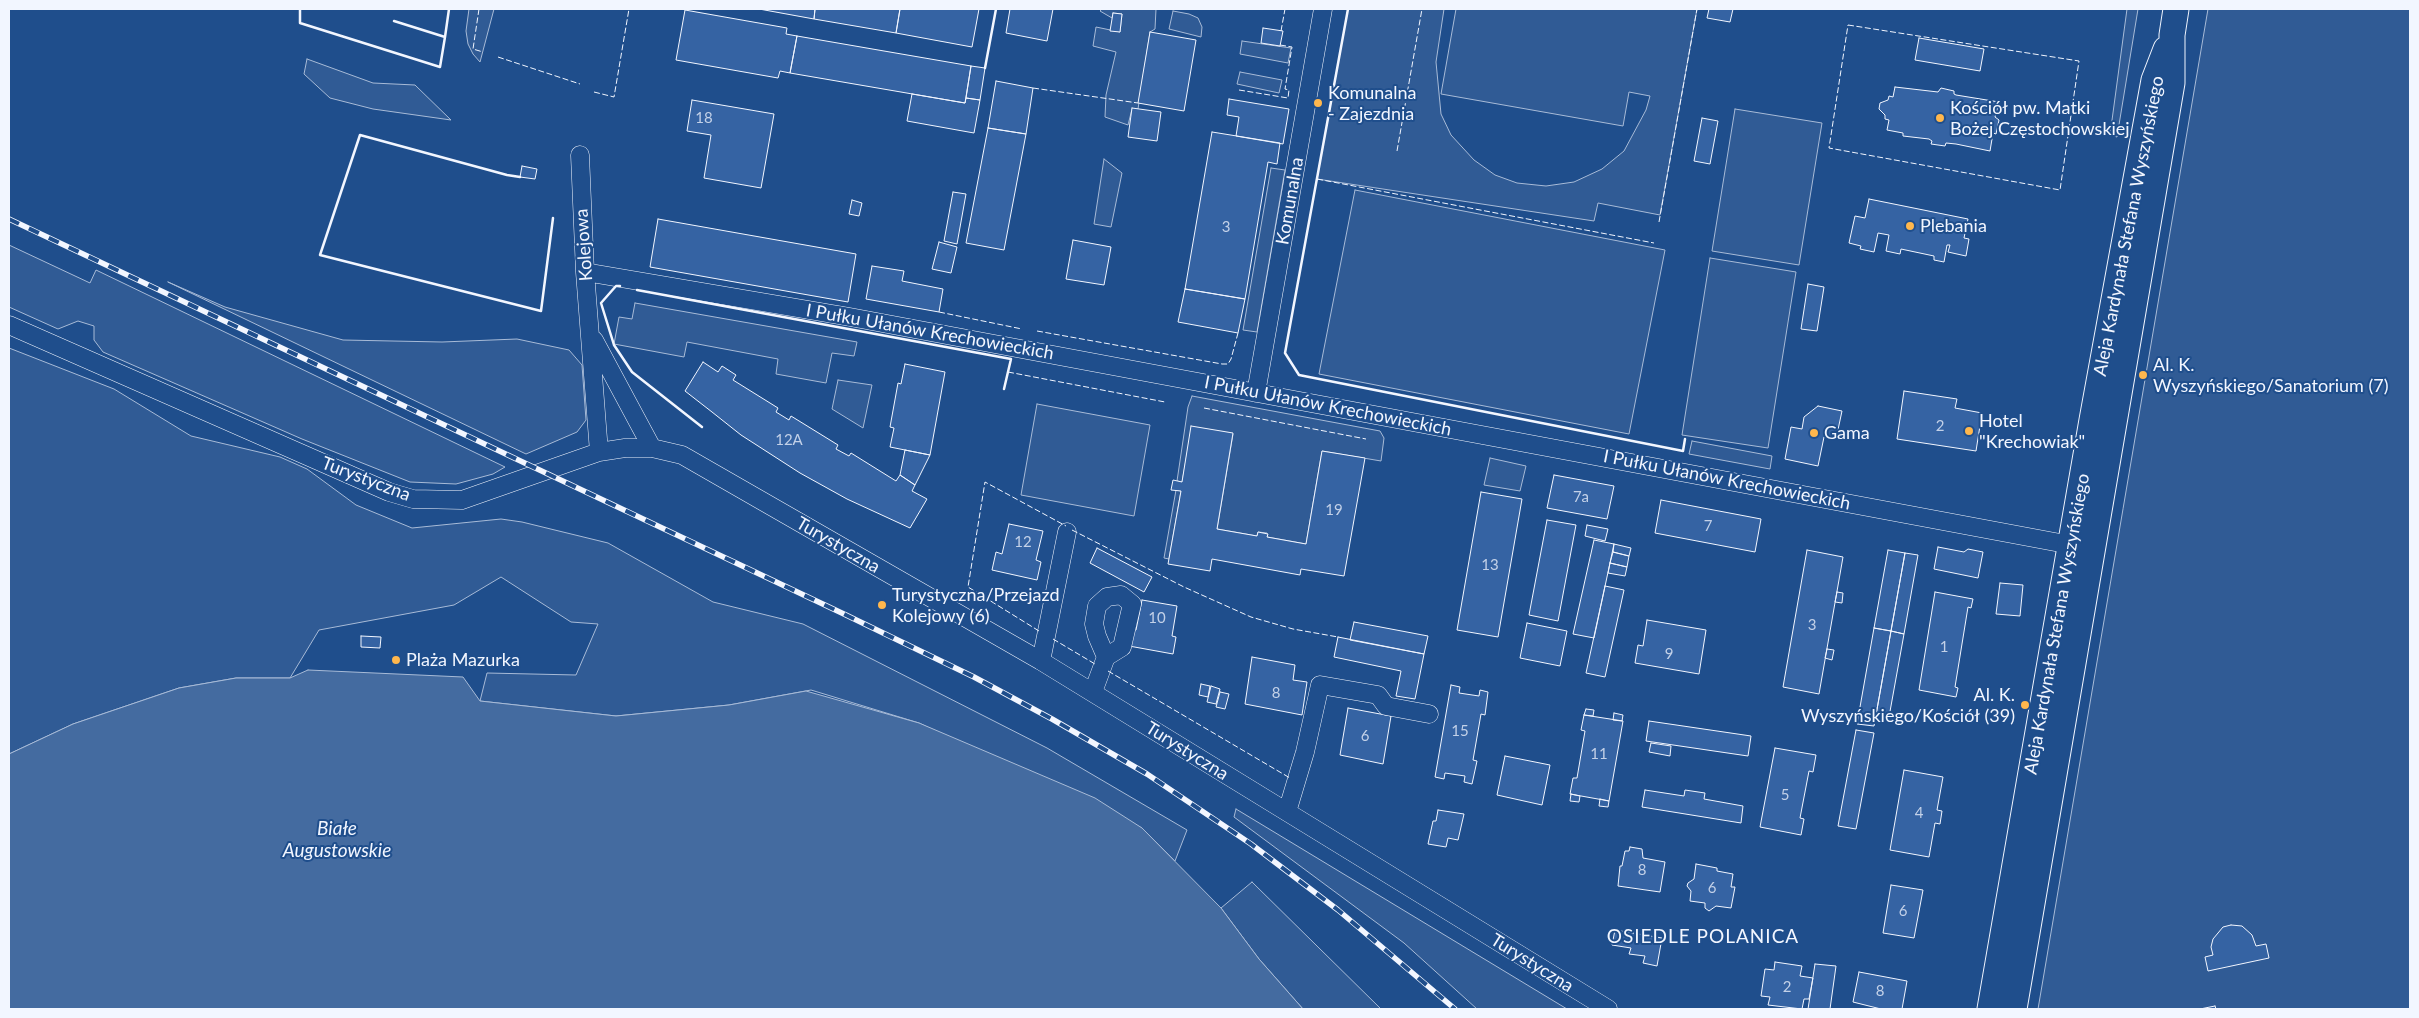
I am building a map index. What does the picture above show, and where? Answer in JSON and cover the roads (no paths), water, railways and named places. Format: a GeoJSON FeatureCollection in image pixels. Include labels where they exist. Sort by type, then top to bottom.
{"type":"FeatureCollection","features":[{"type":"Feature","properties":{"kind":"main road","name":"Aleja Kardynała Stefana Wyszyńskiego"},"geometry":{"type":"LineString","coordinates":[[2014,1009],[2022,894],[2081,546],[2152,147],[2154,80],[2172,35],[2176,9]]}},
{"type":"Feature","properties":{"kind":"main road","name":"Aleja Kardynała Stefana Wyszyńskiego"},"geometry":{"type":"LineString","coordinates":[[1990,1009],[2022,894]]}},
{"type":"Feature","properties":{"kind":"street","name":"Komunalna"},"geometry":{"type":"LineString","coordinates":[[1256,392],[1323,9]]}},
{"type":"Feature","properties":{"kind":"street","name":"Kolejowa"},"geometry":{"type":"LineString","coordinates":[[580,155],[585,272],[599,452]]}},
{"type":"Feature","properties":{"kind":"street","name":"I Pułku Ułanów Krechowieckich"},"geometry":{"type":"LineString","coordinates":[[585,272],[850,317],[2081,546]]}},
{"type":"Feature","properties":{"kind":"street","name":"Turystyczna"},"geometry":{"type":"LineString","coordinates":[[9,325],[389,492],[413,499],[462,500],[599,452],[625,448],[652,448],[682,454],[1093,692],[1608,1009]]}},
{"type":"Feature","properties":{"kind":"street","name":"Kolejowa"},"geometry":{"type":"LineString","coordinates":[[591,335],[652,448]]}},
{"type":"Feature","properties":{"kind":"street"},"geometry":{"type":"LineString","coordinates":[[1041,661],[1067,532]]}},
{"type":"Feature","properties":{"kind":"street"},"geometry":{"type":"LineString","coordinates":[[1093,692],[1106,657]]}},
{"type":"Feature","properties":{"kind":"street"},"geometry":{"type":"LineString","coordinates":[[1287,812],[1305,752],[1320,685],[1378,695],[1386,706],[1429,714]]}},
{"type":"Feature","properties":{"kind":"water","name":"Białe Augustowskie"},"geometry":{"type":"Polygon","coordinates":[[[308,670],[463,677],[480,701],[616,716],[729,705],[806,691],[919,723],[1095,798],[1142,828],[1221,908],[1259,959],[1303,1009],[9,1009],[9,754],[73,724],[179,688],[236,678],[290,678],[308,670]]]}},
{"type":"Feature","properties":{"kind":"railway"},"geometry":{"type":"LineString","coordinates":[[9,219],[846,615],[974,677],[1052,719],[1147,774],[1251,844],[1338,910],[1455,1009]]}},
{"type":"Feature","properties":{"kind":"place","name":"Komunalna - Zajezdnia"},"geometry":{"type":"Point","coordinates":[1318,103]}},
{"type":"Feature","properties":{"kind":"place","name":"Kościół pw. Matki Bożej Częstochowskiej"},"geometry":{"type":"Point","coordinates":[1940,118]}},
{"type":"Feature","properties":{"kind":"place","name":"Plebania"},"geometry":{"type":"Point","coordinates":[1910,226]}},
{"type":"Feature","properties":{"kind":"place","name":"Al. K. Wyszyńskiego/Sanatorium (7)"},"geometry":{"type":"Point","coordinates":[2143,375]}},
{"type":"Feature","properties":{"kind":"place","name":"Hotel \"Krechowiak\""},"geometry":{"type":"Point","coordinates":[1969,431]}},
{"type":"Feature","properties":{"kind":"place","name":"Gama"},"geometry":{"type":"Point","coordinates":[1814,433]}},
{"type":"Feature","properties":{"kind":"place","name":"Turystyczna/Przejazd Kolejowy (6)"},"geometry":{"type":"Point","coordinates":[882,605]}},
{"type":"Feature","properties":{"kind":"place","name":"Plaża Mazurka"},"geometry":{"type":"Point","coordinates":[396,660]}},
{"type":"Feature","properties":{"kind":"place","name":"Al. K. Wyszyńskiego/Kościół (39)"},"geometry":{"type":"Point","coordinates":[2025,705]}},
{"type":"Feature","properties":{"kind":"district","name":"OSIEDLE POLANICA"},"geometry":{"type":"Point","coordinates":[1703,937]}}]}
